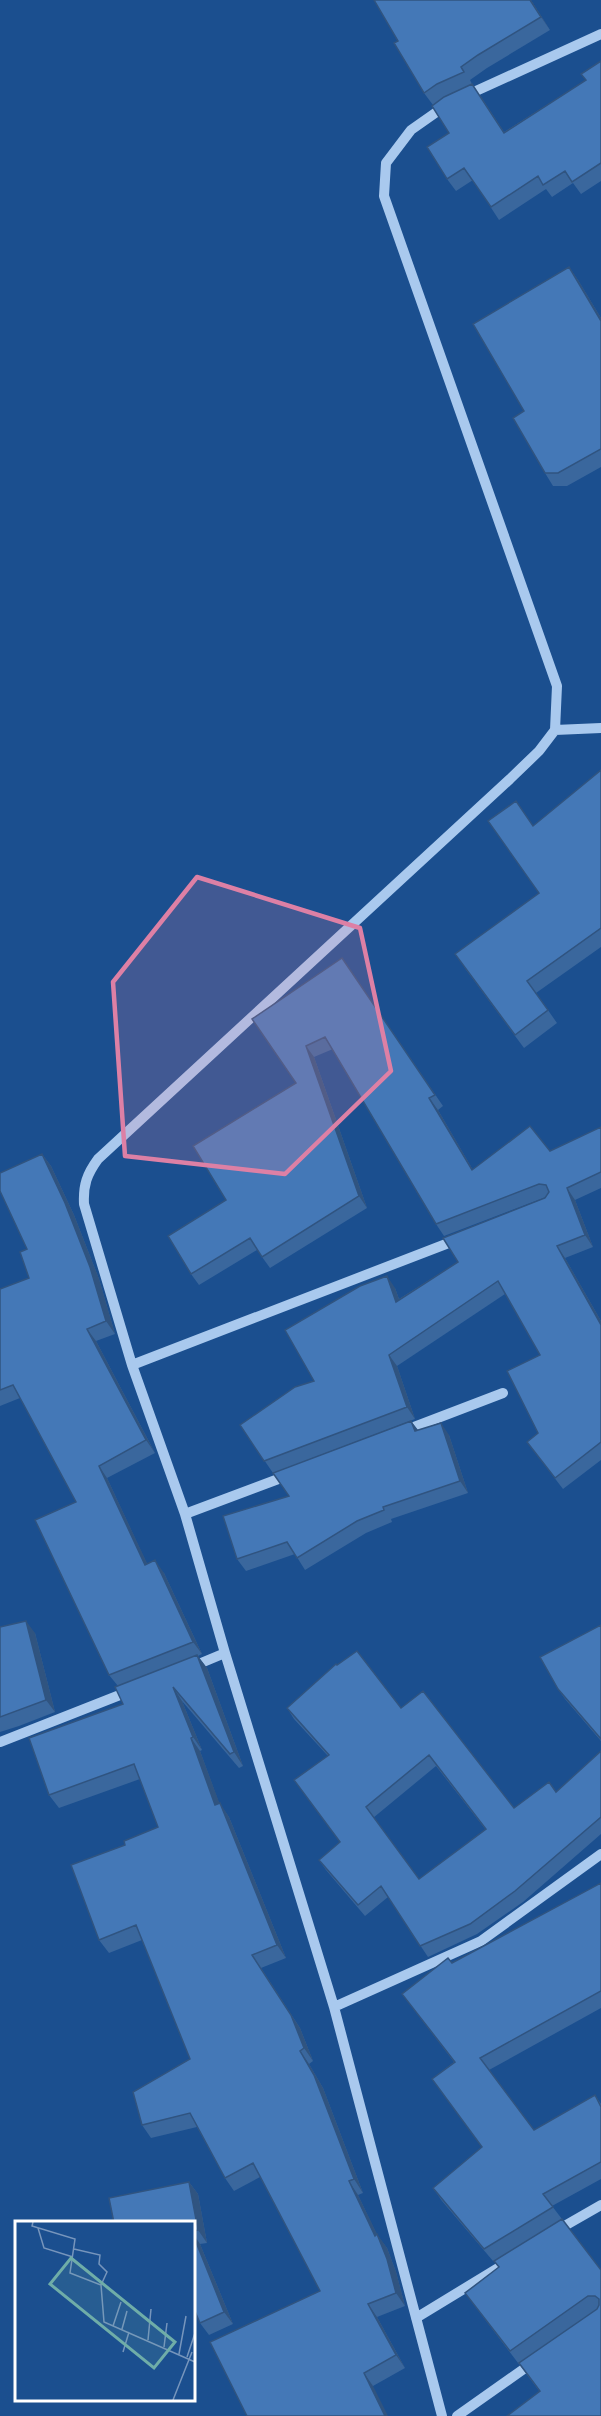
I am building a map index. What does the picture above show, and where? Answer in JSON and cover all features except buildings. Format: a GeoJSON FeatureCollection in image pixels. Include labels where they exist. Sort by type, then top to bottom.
{"type":"FeatureCollection","features":[{"type":"Feature","properties":{"kind":"street"},"geometry":{"type":"LineString","coordinates":[[442,2416],[334,2007],[225,1653],[185,1514],[132,1365],[84,1204],[83,1186],[98,1159],[510,779],[539,751],[555,730],[557,686],[384,196],[386,164],[411,130],[449,103],[601,34]]}},
{"type":"Feature","properties":{"kind":"street"},"geometry":{"type":"LineString","coordinates":[[555,730],[601,728]]}},
{"type":"Feature","properties":{"kind":"street"},"geometry":{"type":"LineString","coordinates":[[132,1365],[474,1233]]}},
{"type":"Feature","properties":{"kind":"street"},"geometry":{"type":"LineString","coordinates":[[393,1435],[503,1393]]}},
{"type":"Feature","properties":{"kind":"street"},"geometry":{"type":"LineString","coordinates":[[185,1514],[295,1472]]}},
{"type":"Feature","properties":{"kind":"street"},"geometry":{"type":"LineString","coordinates":[[183,1670],[225,1653]]}},
{"type":"Feature","properties":{"kind":"street"},"geometry":{"type":"LineString","coordinates":[[0,1742],[140,1687]]}},
{"type":"Feature","properties":{"kind":"street"},"geometry":{"type":"LineString","coordinates":[[334,2007],[481,1941],[601,1854]]}},
{"type":"Feature","properties":{"kind":"street"},"geometry":{"type":"LineString","coordinates":[[544,2238],[601,2205]]}},
{"type":"Feature","properties":{"kind":"street"},"geometry":{"type":"LineString","coordinates":[[416,2318],[509,2261]]}},
{"type":"Feature","properties":{"kind":"street"},"geometry":{"type":"LineString","coordinates":[[457,2416],[543,2355]]}},
{"type":"Feature","properties":{"kind":"highlighted area"},"geometry":{"type":"Polygon","coordinates":[[[197,877],[360,928],[391,1071],[285,1174],[125,1156],[113,982],[197,877]]]}}]}
